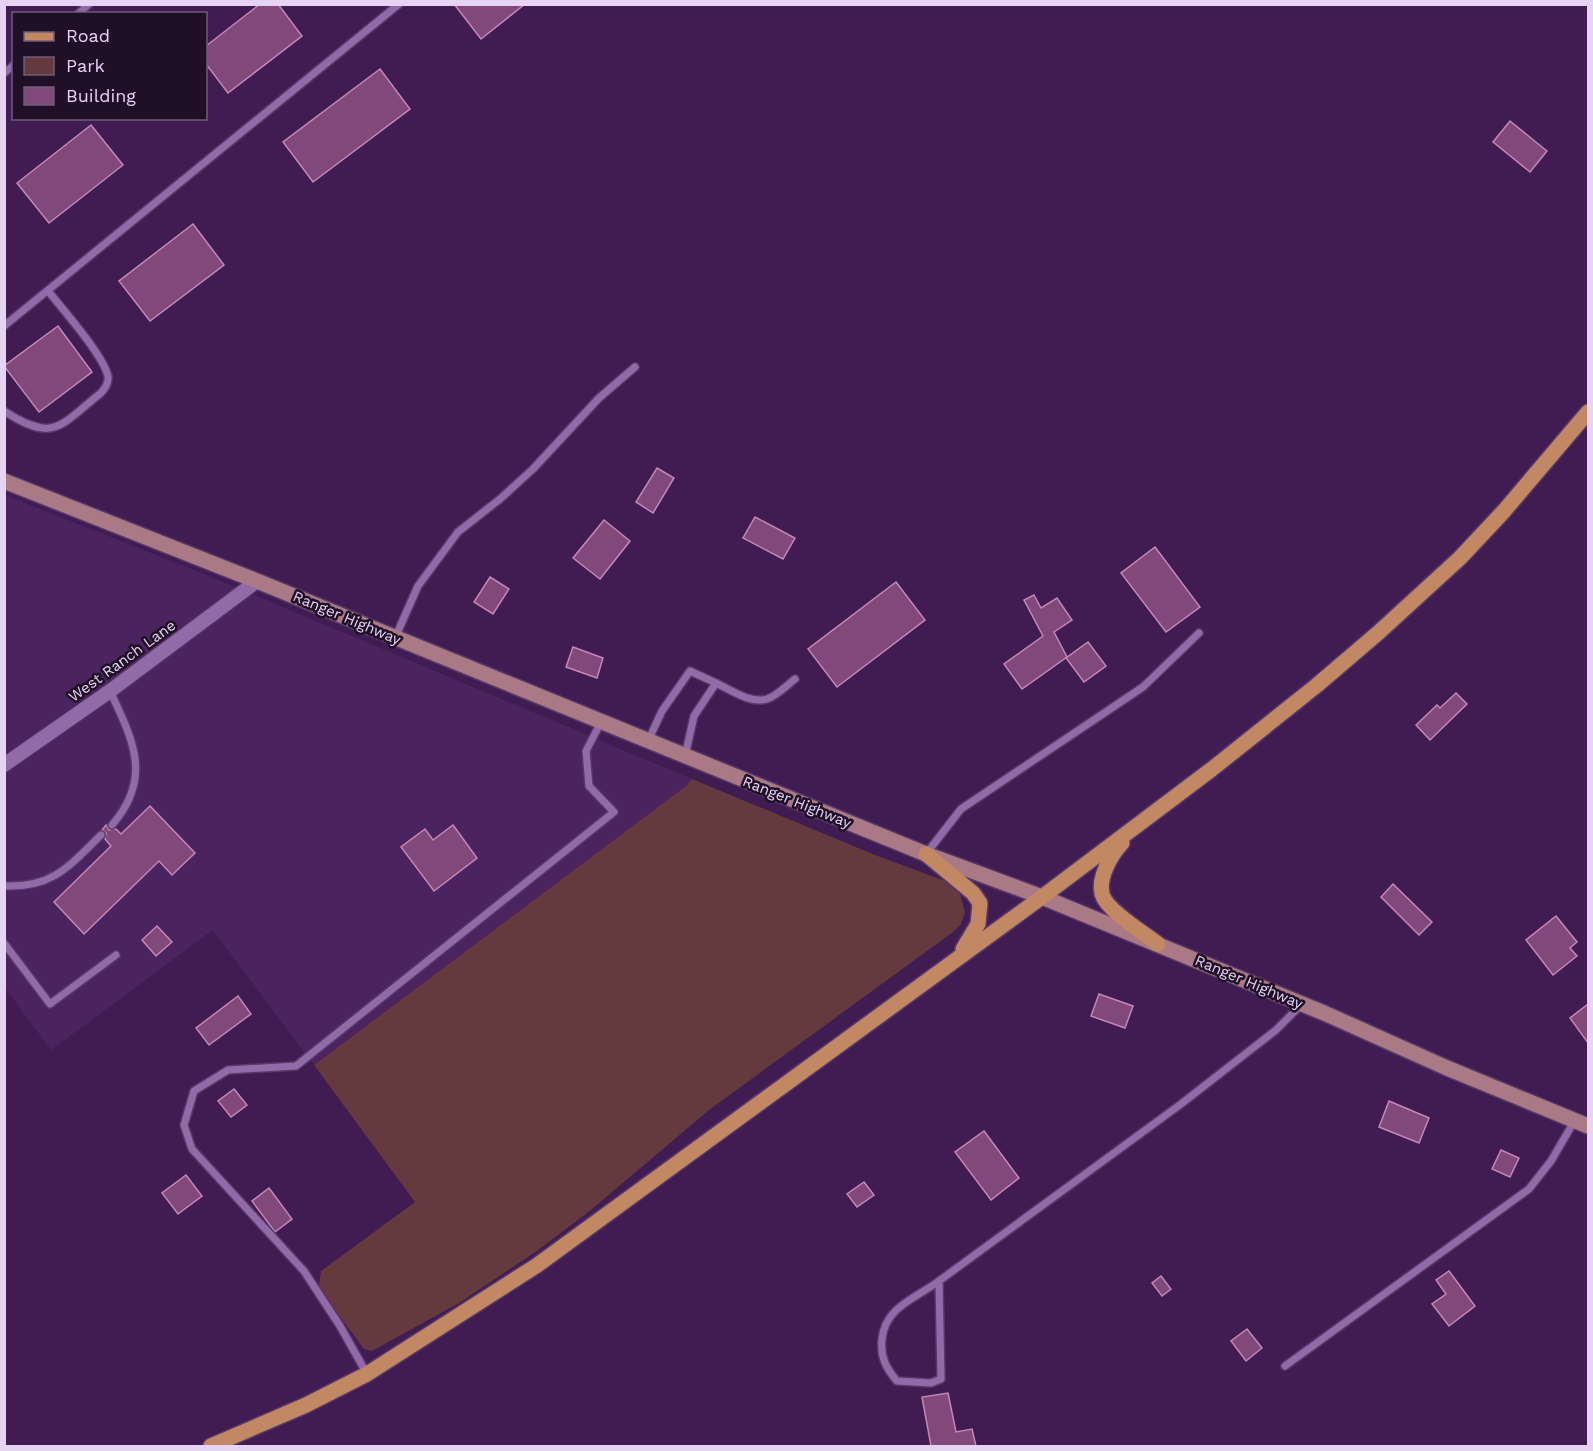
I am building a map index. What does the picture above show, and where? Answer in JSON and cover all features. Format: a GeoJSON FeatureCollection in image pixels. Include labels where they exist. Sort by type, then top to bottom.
{"type":"FeatureCollection","features":[{"type":"Feature","properties":{"kind":"main road"},"geometry":{"type":"LineString","coordinates":[[211,1446],[306,1405],[367,1374],[536,1266],[1042,897],[1316,686],[1435,581],[1497,519],[1588,412]]}},
{"type":"Feature","properties":{"kind":"main road","name":"Ranger Highway"},"geometry":{"type":"LineString","coordinates":[[4,481],[257,581],[926,855],[1042,897],[1158,944],[1447,1068],[1582,1123]]}},
{"type":"Feature","properties":{"kind":"main road"},"geometry":{"type":"LineString","coordinates":[[1135,827],[1111,856],[1103,878],[1102,894],[1111,908],[1158,944]]}},
{"type":"Feature","properties":{"kind":"main road"},"geometry":{"type":"LineString","coordinates":[[926,855],[973,893],[981,903],[978,924],[969,942],[952,961]]}},
{"type":"Feature","properties":{"kind":"street","name":"West Ranch Lane"},"geometry":{"type":"LineString","coordinates":[[4,765],[110,691],[257,581]]}},
{"type":"Feature","properties":{"kind":"lane"},"geometry":{"type":"LineString","coordinates":[[4,327],[399,4]]}},
{"type":"Feature","properties":{"kind":"lane"},"geometry":{"type":"LineString","coordinates":[[4,411],[23,423],[39,429],[51,430],[102,393],[107,386],[109,378],[101,359],[49,292]]}},
{"type":"Feature","properties":{"kind":"lane"},"geometry":{"type":"LineString","coordinates":[[395,638],[418,586],[458,532],[533,469],[599,398],[635,368]]}},
{"type":"Feature","properties":{"kind":"lane"},"geometry":{"type":"LineString","coordinates":[[926,855],[961,809],[1143,687],[1199,633]]}},
{"type":"Feature","properties":{"kind":"lane"},"geometry":{"type":"LineString","coordinates":[[648,741],[662,711],[690,671],[741,696],[757,700],[769,699],[795,679]]}},
{"type":"Feature","properties":{"kind":"lane"},"geometry":{"type":"LineString","coordinates":[[685,756],[694,716],[716,683]]}},
{"type":"Feature","properties":{"kind":"lane"},"geometry":{"type":"LineString","coordinates":[[110,691],[129,735],[136,777],[130,801],[112,825]]}},
{"type":"Feature","properties":{"kind":"lane"},"geometry":{"type":"LineString","coordinates":[[367,1374],[340,1326],[304,1271],[192,1149],[184,1125],[194,1091],[228,1070],[296,1066],[614,812],[589,786],[586,752],[601,722]]}},
{"type":"Feature","properties":{"kind":"lane"},"geometry":{"type":"LineString","coordinates":[[4,886],[30,885],[56,876],[101,835]]}},
{"type":"Feature","properties":{"kind":"lane"},"geometry":{"type":"LineString","coordinates":[[4,943],[50,1004],[116,955]]}},
{"type":"Feature","properties":{"kind":"lane"},"geometry":{"type":"LineString","coordinates":[[939,1281],[941,1379],[931,1383],[897,1381],[885,1367],[881,1349],[883,1326],[891,1315],[1189,1097],[1276,1030],[1302,1004]]}},
{"type":"Feature","properties":{"kind":"lane"},"geometry":{"type":"LineString","coordinates":[[1285,1366],[1529,1189],[1582,1123]]}},
{"type":"Feature","properties":{"kind":"shaded area"},"geometry":{"type":"Polygon","coordinates":[[[5,495],[199,572],[692,779],[686,786],[314,1065],[213,930],[51,1050],[5,988],[5,495]]]}},
{"type":"Feature","properties":{"kind":"green space"},"geometry":{"type":"Polygon","coordinates":[[[692,779],[875,855],[945,881],[959,891],[965,912],[961,924],[709,1110],[592,1209],[537,1251],[459,1303],[372,1351],[364,1349],[319,1286],[321,1271],[415,1202],[314,1065],[686,786],[692,779]]]}},
{"type":"Feature","properties":{"kind":"building"},"geometry":{"type":"Polygon","coordinates":[[[260,4],[278,4],[302,36],[228,93],[207,65],[207,45],[260,4]]]}},
{"type":"Feature","properties":{"kind":"building"},"geometry":{"type":"Polygon","coordinates":[[[454,4],[525,4],[481,39],[454,4]]]}},
{"type":"Feature","properties":{"kind":"building"},"geometry":{"type":"Polygon","coordinates":[[[380,69],[410,109],[313,182],[283,142],[380,69]]]}},
{"type":"Feature","properties":{"kind":"building"},"geometry":{"type":"Polygon","coordinates":[[[1510,121],[1547,151],[1530,172],[1493,142],[1510,121]]]}},
{"type":"Feature","properties":{"kind":"building"},"geometry":{"type":"Polygon","coordinates":[[[91,125],[123,165],[49,223],[17,183],[91,125]]]}},
{"type":"Feature","properties":{"kind":"building"},"geometry":{"type":"Polygon","coordinates":[[[193,224],[224,265],[150,321],[119,281],[193,224]]]}},
{"type":"Feature","properties":{"kind":"building"},"geometry":{"type":"Polygon","coordinates":[[[58,326],[92,372],[39,412],[4,366],[58,326]]]}},
{"type":"Feature","properties":{"kind":"building"},"geometry":{"type":"Polygon","coordinates":[[[657,468],[674,478],[653,513],[636,502],[657,468]]]}},
{"type":"Feature","properties":{"kind":"building"},"geometry":{"type":"Polygon","coordinates":[[[755,517],[795,538],[783,559],[743,538],[755,517]]]}},
{"type":"Feature","properties":{"kind":"building"},"geometry":{"type":"Polygon","coordinates":[[[604,520],[630,541],[600,579],[573,558],[604,520]]]}},
{"type":"Feature","properties":{"kind":"building"},"geometry":{"type":"Polygon","coordinates":[[[1155,547],[1200,607],[1166,632],[1121,573],[1155,547]]]}},
{"type":"Feature","properties":{"kind":"building"},"geometry":{"type":"Polygon","coordinates":[[[490,577],[509,589],[493,614],[474,602],[490,577]]]}},
{"type":"Feature","properties":{"kind":"building"},"geometry":{"type":"Polygon","coordinates":[[[896,582],[925,620],[837,687],[808,649],[896,582]]]}},
{"type":"Feature","properties":{"kind":"building"},"geometry":{"type":"Polygon","coordinates":[[[1034,595],[1041,608],[1057,598],[1072,620],[1054,632],[1067,657],[1022,689],[1004,664],[1043,636],[1024,600],[1034,595]]]}},
{"type":"Feature","properties":{"kind":"building"},"geometry":{"type":"Polygon","coordinates":[[[1088,642],[1106,666],[1084,682],[1066,658],[1088,642]]]}},
{"type":"Feature","properties":{"kind":"building"},"geometry":{"type":"Polygon","coordinates":[[[573,647],[603,658],[597,678],[566,667],[573,647]]]}},
{"type":"Feature","properties":{"kind":"building"},"geometry":{"type":"Polygon","coordinates":[[[1456,693],[1467,704],[1430,740],[1416,725],[1437,705],[1440,708],[1456,693]]]}},
{"type":"Feature","properties":{"kind":"building"},"geometry":{"type":"Polygon","coordinates":[[[150,806],[195,853],[172,875],[159,861],[84,934],[54,902],[111,846],[105,839],[106,833],[102,830],[106,825],[109,830],[116,829],[121,834],[150,806]]]}},
{"type":"Feature","properties":{"kind":"building"},"geometry":{"type":"Polygon","coordinates":[[[453,825],[477,858],[434,891],[401,847],[425,829],[433,840],[453,825]]]}},
{"type":"Feature","properties":{"kind":"building"},"geometry":{"type":"Polygon","coordinates":[[[1393,884],[1432,922],[1419,935],[1381,897],[1393,884]]]}},
{"type":"Feature","properties":{"kind":"building"},"geometry":{"type":"Polygon","coordinates":[[[1556,916],[1577,942],[1570,948],[1577,956],[1553,975],[1526,940],[1556,916]]]}},
{"type":"Feature","properties":{"kind":"building"},"geometry":{"type":"Polygon","coordinates":[[[157,926],[172,942],[156,956],[142,940],[157,926]]]}},
{"type":"Feature","properties":{"kind":"building"},"geometry":{"type":"Polygon","coordinates":[[[1099,994],[1133,1006],[1125,1028],[1091,1016],[1099,994]]]}},
{"type":"Feature","properties":{"kind":"building"},"geometry":{"type":"Polygon","coordinates":[[[238,996],[251,1014],[209,1045],[196,1028],[238,996]]]}},
{"type":"Feature","properties":{"kind":"building"},"geometry":{"type":"Polygon","coordinates":[[[1588,1004],[1588,1043],[1570,1018],[1588,1004]]]}},
{"type":"Feature","properties":{"kind":"building"},"geometry":{"type":"Polygon","coordinates":[[[234,1089],[247,1105],[231,1117],[218,1101],[234,1089]]]}},
{"type":"Feature","properties":{"kind":"building"},"geometry":{"type":"Polygon","coordinates":[[[1389,1101],[1429,1118],[1419,1143],[1379,1127],[1389,1101]]]}},
{"type":"Feature","properties":{"kind":"building"},"geometry":{"type":"Polygon","coordinates":[[[984,1131],[1019,1178],[991,1200],[955,1152],[984,1131]]]}},
{"type":"Feature","properties":{"kind":"building"},"geometry":{"type":"Polygon","coordinates":[[[1501,1150],[1519,1158],[1510,1177],[1492,1169],[1501,1150]]]}},
{"type":"Feature","properties":{"kind":"building"},"geometry":{"type":"Polygon","coordinates":[[[186,1175],[202,1196],[178,1214],[162,1193],[186,1175]]]}},
{"type":"Feature","properties":{"kind":"building"},"geometry":{"type":"Polygon","coordinates":[[[864,1182],[874,1195],[857,1207],[847,1194],[864,1182]]]}},
{"type":"Feature","properties":{"kind":"building"},"geometry":{"type":"Polygon","coordinates":[[[269,1188],[292,1219],[275,1232],[252,1201],[269,1188]]]}},
{"type":"Feature","properties":{"kind":"building"},"geometry":{"type":"Polygon","coordinates":[[[1449,1271],[1475,1306],[1449,1326],[1432,1304],[1446,1294],[1436,1280],[1449,1271]]]}},
{"type":"Feature","properties":{"kind":"building"},"geometry":{"type":"Polygon","coordinates":[[[1161,1276],[1171,1289],[1162,1296],[1152,1283],[1161,1276]]]}},
{"type":"Feature","properties":{"kind":"building"},"geometry":{"type":"Polygon","coordinates":[[[1247,1329],[1262,1348],[1246,1361],[1231,1341],[1247,1329]]]}},
{"type":"Feature","properties":{"kind":"building"},"geometry":{"type":"Polygon","coordinates":[[[948,1393],[956,1432],[972,1429],[976,1446],[931,1446],[922,1397],[948,1393]]]}}]}
